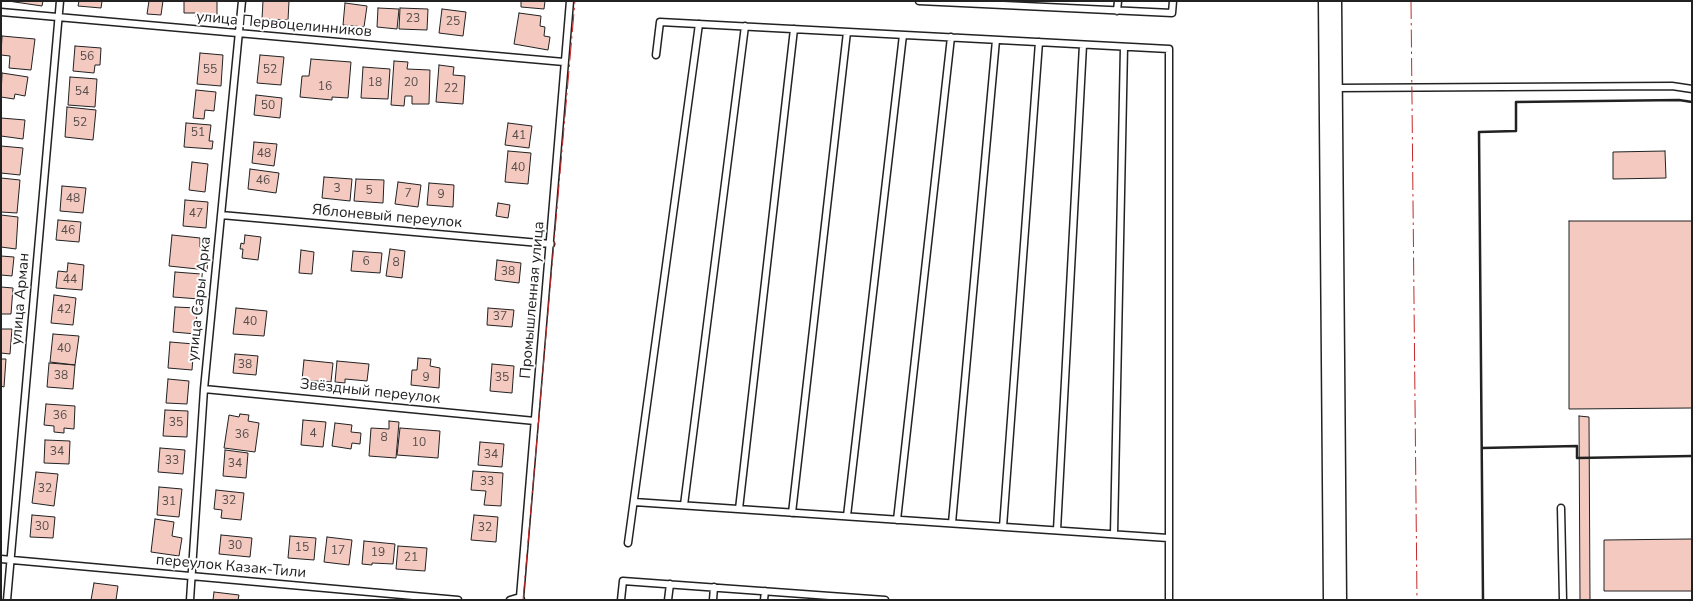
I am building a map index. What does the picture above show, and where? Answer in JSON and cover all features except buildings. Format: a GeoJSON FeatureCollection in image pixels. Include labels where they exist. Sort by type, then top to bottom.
{"type":"FeatureCollection","features":[{"type":"Feature","properties":{"kind":"highway"},"geometry":{"type":"LineString","coordinates":[[1330,1],[1334,600]]}},
{"type":"Feature","properties":{"kind":"lane","name":"улица Арман"},"geometry":{"type":"LineString","coordinates":[[7,600],[60,1]]}},
{"type":"Feature","properties":{"kind":"lane","name":"улица Сары-Арка"},"geometry":{"type":"LineString","coordinates":[[190,600],[204,389],[242,1]]}},
{"type":"Feature","properties":{"kind":"lane","name":"Промышленная улица"},"geometry":{"type":"LineString","coordinates":[[521,598],[570,1]]}},
{"type":"Feature","properties":{"kind":"lane"},"geometry":{"type":"LineString","coordinates":[[919,1],[1069,5],[1117,11],[1172,13],[1173,1]]}},
{"type":"Feature","properties":{"kind":"lane"},"geometry":{"type":"LineString","coordinates":[[1117,11],[1118,1]]}},
{"type":"Feature","properties":{"kind":"lane","name":"улица Первоцелинников"},"geometry":{"type":"LineString","coordinates":[[1,12],[564,62]]}},
{"type":"Feature","properties":{"kind":"lane"},"geometry":{"type":"LineString","coordinates":[[656,55],[660,22],[1169,49],[1169,600]]}},
{"type":"Feature","properties":{"kind":"lane"},"geometry":{"type":"LineString","coordinates":[[628,543],[699,24]]}},
{"type":"Feature","properties":{"kind":"lane"},"geometry":{"type":"LineString","coordinates":[[684,505],[745,26]]}},
{"type":"Feature","properties":{"kind":"lane"},"geometry":{"type":"LineString","coordinates":[[739,509],[794,29]]}},
{"type":"Feature","properties":{"kind":"lane"},"geometry":{"type":"LineString","coordinates":[[792,512],[847,32]]}},
{"type":"Feature","properties":{"kind":"lane"},"geometry":{"type":"LineString","coordinates":[[847,516],[903,35]]}},
{"type":"Feature","properties":{"kind":"lane"},"geometry":{"type":"LineString","coordinates":[[897,520],[950,37]]}},
{"type":"Feature","properties":{"kind":"lane"},"geometry":{"type":"LineString","coordinates":[[952,523],[996,40]]}},
{"type":"Feature","properties":{"kind":"lane"},"geometry":{"type":"LineString","coordinates":[[1003,527],[1038,42]]}},
{"type":"Feature","properties":{"kind":"lane"},"geometry":{"type":"LineString","coordinates":[[1058,530],[1083,44]]}},
{"type":"Feature","properties":{"kind":"lane"},"geometry":{"type":"LineString","coordinates":[[1114,534],[1124,47]]}},
{"type":"Feature","properties":{"kind":"lane"},"geometry":{"type":"LineString","coordinates":[[1331,88],[1672,86],[1692,89]]}},
{"type":"Feature","properties":{"kind":"lane","name":"Яблоневый переулок"},"geometry":{"type":"LineString","coordinates":[[221,215],[551,244]]}},
{"type":"Feature","properties":{"kind":"lane","name":"Звёздный переулок"},"geometry":{"type":"LineString","coordinates":[[204,389],[535,421]]}},
{"type":"Feature","properties":{"kind":"lane"},"geometry":{"type":"LineString","coordinates":[[634,502],[1168,538]]}},
{"type":"Feature","properties":{"kind":"lane"},"geometry":{"type":"LineString","coordinates":[[1561,508],[1563,600]]}},
{"type":"Feature","properties":{"kind":"lane","name":"переулок Казак-Тили"},"geometry":{"type":"LineString","coordinates":[[1,559],[458,600]]}},
{"type":"Feature","properties":{"kind":"lane"},"geometry":{"type":"LineString","coordinates":[[621,600],[623,581],[765,591],[811,597],[886,600]]}},
{"type":"Feature","properties":{"kind":"lane"},"geometry":{"type":"LineString","coordinates":[[668,600],[670,584]]}},
{"type":"Feature","properties":{"kind":"lane"},"geometry":{"type":"LineString","coordinates":[[713,600],[714,587]]}},
{"type":"Feature","properties":{"kind":"lane"},"geometry":{"type":"LineString","coordinates":[[764,600],[765,591]]}},
{"type":"Feature","properties":{"kind":"lane"},"geometry":{"type":"LineString","coordinates":[[510,600],[521,598]]}},
{"type":"Feature","properties":{"kind":"wall"},"geometry":{"type":"LineString","coordinates":[[1483,600],[1479,132],[1516,131],[1516,102],[1679,100],[1692,102]]}},
{"type":"Feature","properties":{"kind":"wall"},"geometry":{"type":"LineString","coordinates":[[1482,448],[1577,446],[1577,458],[1692,456]]}},
{"type":"Feature","properties":{"kind":"power"},"geometry":{"type":"LineString","coordinates":[[523,600],[575,1]]}},
{"type":"Feature","properties":{"kind":"power"},"geometry":{"type":"LineString","coordinates":[[1411,1],[1417,600]]}}]}
